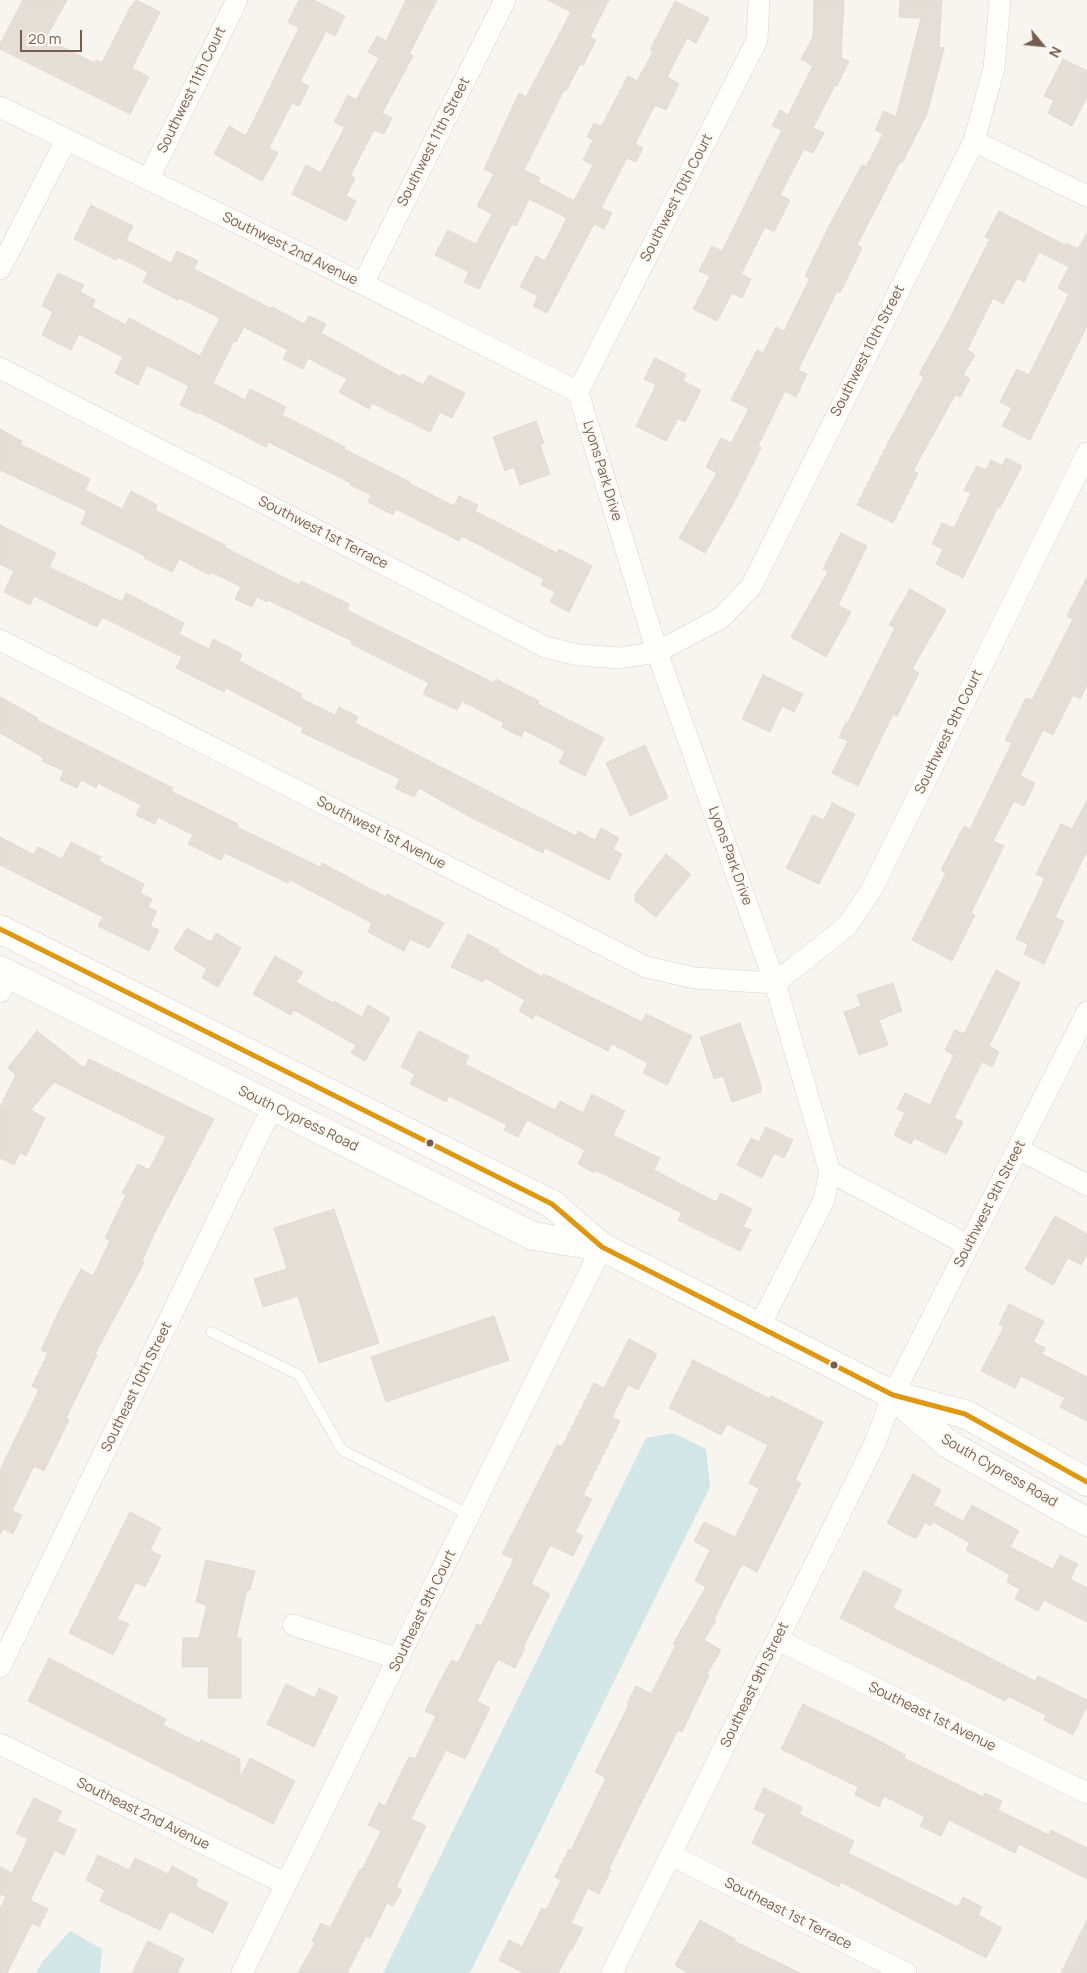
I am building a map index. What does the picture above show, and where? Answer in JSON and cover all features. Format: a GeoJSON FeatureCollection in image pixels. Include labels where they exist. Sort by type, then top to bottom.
{"type":"FeatureCollection","features":[{"type":"Feature","properties":{"kind":"street","name":"Southwest 11th Court"},"geometry":{"type":"LineString","coordinates":[[148,180],[237,0]]}},
{"type":"Feature","properties":{"kind":"street","name":"Southwest 11th Street"},"geometry":{"type":"LineString","coordinates":[[363,284],[506,0]]}},
{"type":"Feature","properties":{"kind":"street","name":"Southwest 10th Court"},"geometry":{"type":"LineString","coordinates":[[578,392],[757,40],[759,0]]}},
{"type":"Feature","properties":{"kind":"street","name":"Southwest 10th Street"},"geometry":{"type":"LineString","coordinates":[[657,652],[721,618],[750,586],[974,141],[994,68],[1000,0]]}},
{"type":"Feature","properties":{"kind":"street","name":"Southwest 2nd Avenue"},"geometry":{"type":"LineString","coordinates":[[0,108],[363,284],[578,392]]}},
{"type":"Feature","properties":{"kind":"street"},"geometry":{"type":"LineString","coordinates":[[0,269],[66,140]]}},
{"type":"Feature","properties":{"kind":"street"},"geometry":{"type":"LineString","coordinates":[[974,141],[1087,196]]}},
{"type":"Feature","properties":{"kind":"street","name":"Southwest 1st Terrace"},"geometry":{"type":"LineString","coordinates":[[0,368],[545,647],[578,655],[619,658],[657,652]]}},
{"type":"Feature","properties":{"kind":"street","name":"Lyons Park Drive"},"geometry":{"type":"LineString","coordinates":[[578,392],[657,652],[775,983],[830,1172]]}},
{"type":"Feature","properties":{"kind":"street","name":"Southwest 9th Court"},"geometry":{"type":"LineString","coordinates":[[775,983],[847,926],[872,889],[1087,453]]}},
{"type":"Feature","properties":{"kind":"street","name":"Southwest 1st Avenue"},"geometry":{"type":"LineString","coordinates":[[0,640],[646,967],[695,978],[775,983]]}},
{"type":"Feature","properties":{"kind":"street","name":"South Cypress Road"},"geometry":{"type":"LineString","coordinates":[[0,929],[552,1204],[602,1247],[759,1327],[893,1395],[965,1414],[1087,1482]]}},
{"type":"Feature","properties":{"kind":"street","name":"South Cypress Road"},"geometry":{"type":"LineString","coordinates":[[3,979],[273,1106],[533,1236],[602,1247]]}},
{"type":"Feature","properties":{"kind":"street","name":"Southwest 9th Street"},"geometry":{"type":"LineString","coordinates":[[893,1395],[1087,1012]]}},
{"type":"Feature","properties":{"kind":"street","name":"Southeast 10th Street"},"geometry":{"type":"LineString","coordinates":[[0,1667],[273,1106]]}},
{"type":"Feature","properties":{"kind":"street"},"geometry":{"type":"LineString","coordinates":[[1018,1149],[1087,1186]]}},
{"type":"Feature","properties":{"kind":"street"},"geometry":{"type":"LineString","coordinates":[[759,1327],[824,1200],[830,1172],[968,1245]]}},
{"type":"Feature","properties":{"kind":"street","name":"Southeast 9th Court"},"geometry":{"type":"LineString","coordinates":[[242,1973],[602,1247]]}},
{"type":"Feature","properties":{"kind":"street","name":"South Cypress Road"},"geometry":{"type":"LineString","coordinates":[[893,1395],[948,1444],[1087,1522]]}},
{"type":"Feature","properties":{"kind":"street","name":"Southeast 9th Street"},"geometry":{"type":"LineString","coordinates":[[612,1973],[875,1443],[893,1395]]}},
{"type":"Feature","properties":{"kind":"street"},"geometry":{"type":"LineString","coordinates":[[293,1624],[399,1659]]}},
{"type":"Feature","properties":{"kind":"street","name":"Southeast 1st Avenue"},"geometry":{"type":"LineString","coordinates":[[778,1640],[1087,1793]]}},
{"type":"Feature","properties":{"kind":"street","name":"Southeast 2nd Avenue"},"geometry":{"type":"LineString","coordinates":[[2,1751],[286,1884]]}},
{"type":"Feature","properties":{"kind":"street","name":"Southeast 1st Terrace"},"geometry":{"type":"LineString","coordinates":[[671,1855],[906,1973]]}},
{"type":"Feature","properties":{"kind":"lane"},"geometry":{"type":"LineString","coordinates":[[211,1332],[299,1375],[342,1450],[470,1515]]}},
{"type":"Feature","properties":{"kind":"shaded area"},"geometry":{"type":"Polygon","coordinates":[[[673,1433],[706,1449],[710,1487],[470,1973],[383,1973],[646,1438],[673,1433]]]}},
{"type":"Feature","properties":{"kind":"shaded area"},"geometry":{"type":"Polygon","coordinates":[[[70,1931],[102,1949],[100,1973],[36,1973],[42,1962],[70,1931]]]}},
{"type":"Feature","properties":{"kind":"building"},"geometry":{"type":"Polygon","coordinates":[[[23,0],[67,0],[46,38],[94,63],[96,60],[102,63],[131,6],[136,0],[160,12],[132,68],[149,77],[130,114],[0,49],[0,44],[23,0]]]}},
{"type":"Feature","properties":{"kind":"building"},"geometry":{"type":"Polygon","coordinates":[[[299,0],[314,0],[345,16],[335,36],[326,31],[300,82],[309,86],[299,106],[292,103],[269,148],[278,153],[262,181],[214,154],[229,126],[246,136],[299,28],[288,22],[299,0]]]}},
{"type":"Feature","properties":{"kind":"building"},"geometry":{"type":"Polygon","coordinates":[[[406,0],[437,0],[409,54],[413,56],[382,113],[392,118],[384,134],[374,130],[350,176],[355,178],[346,196],[356,201],[346,221],[292,194],[306,165],[321,173],[345,127],[334,122],[348,95],[356,100],[379,58],[368,52],[377,36],[386,41],[406,0]]]}},
{"type":"Feature","properties":{"kind":"building"},"geometry":{"type":"Polygon","coordinates":[[[548,0],[609,0],[590,37],[596,40],[583,65],[580,64],[566,91],[564,90],[524,170],[540,178],[538,182],[574,201],[593,165],[583,160],[593,140],[587,137],[594,123],[601,127],[628,76],[637,81],[653,52],[650,50],[675,1],[709,18],[696,43],[687,38],[667,77],[679,84],[666,110],[655,105],[635,144],[643,148],[636,162],[627,158],[601,208],[612,213],[604,229],[594,224],[547,313],[533,306],[538,296],[520,287],[536,256],[545,261],[567,218],[529,199],[516,226],[512,224],[479,289],[464,282],[469,272],[435,255],[448,230],[476,244],[492,214],[477,206],[494,174],[484,169],[519,93],[526,97],[571,12],[548,0]]]}},
{"type":"Feature","properties":{"kind":"building"},"geometry":{"type":"Polygon","coordinates":[[[814,0],[844,0],[841,58],[849,61],[813,128],[824,133],[813,153],[804,149],[780,195],[790,200],[774,232],[765,227],[741,274],[751,279],[742,298],[732,293],[717,321],[693,309],[710,276],[699,271],[712,246],[722,251],[782,130],[772,126],[780,110],[788,115],[813,66],[801,59],[813,37],[814,0]]]}},
{"type":"Feature","properties":{"kind":"building"},"geometry":{"type":"Polygon","coordinates":[[[900,0],[942,0],[939,47],[944,48],[927,114],[857,245],[862,248],[840,293],[837,291],[798,370],[807,374],[796,397],[785,391],[758,446],[761,448],[733,504],[705,553],[679,538],[717,473],[706,467],[721,438],[731,443],[749,409],[731,400],[757,350],[763,353],[776,327],[784,331],[810,278],[805,276],[827,230],[862,165],[866,167],[883,134],[875,130],[884,111],[896,117],[921,18],[899,17],[900,0]]]}},
{"type":"Feature","properties":{"kind":"building"},"geometry":{"type":"Polygon","coordinates":[[[1063,59],[1087,71],[1087,97],[1072,126],[1048,113],[1054,100],[1044,96],[1063,59]]]}},
{"type":"Feature","properties":{"kind":"building"},"geometry":{"type":"Polygon","coordinates":[[[91,205],[133,226],[126,240],[171,263],[177,251],[198,261],[194,269],[272,309],[272,307],[304,324],[309,316],[326,324],[321,333],[401,377],[402,374],[423,385],[429,375],[465,393],[452,418],[440,412],[430,432],[372,403],[369,409],[339,392],[347,379],[308,358],[303,369],[283,359],[288,350],[244,327],[236,342],[234,341],[213,383],[245,400],[250,389],[286,407],[282,415],[345,447],[344,449],[409,483],[454,506],[459,496],[478,505],[475,511],[557,553],[559,549],[592,566],[569,612],[550,602],[555,592],[541,585],[544,579],[462,536],[459,541],[396,509],[393,515],[368,502],[371,495],[350,485],[351,483],[268,442],[266,447],[198,412],[198,414],[180,405],[189,386],[147,365],[138,385],[115,373],[123,357],[79,334],[71,350],[42,335],[53,312],[42,306],[58,273],[84,285],[80,292],[95,300],[92,307],[126,325],[129,318],[200,356],[220,318],[143,282],[148,272],[118,257],[116,260],[74,239],[91,205]]]}},
{"type":"Feature","properties":{"kind":"building"},"geometry":{"type":"Polygon","coordinates":[[[999,211],[1065,245],[1066,243],[1078,249],[1087,233],[1087,326],[1030,440],[1002,426],[1012,408],[1000,402],[1017,369],[1029,375],[1069,294],[1058,288],[1069,267],[1039,252],[1024,282],[1017,278],[1003,304],[993,298],[967,350],[975,355],[963,375],[970,379],[960,397],[955,395],[913,471],[918,473],[893,523],[857,505],[924,377],[919,374],[990,239],[985,237],[999,211]]]}},
{"type":"Feature","properties":{"kind":"building"},"geometry":{"type":"Polygon","coordinates":[[[655,358],[686,374],[683,381],[701,390],[685,422],[678,419],[666,441],[636,426],[656,385],[644,379],[655,358]]]}},
{"type":"Feature","properties":{"kind":"building"},"geometry":{"type":"Polygon","coordinates":[[[536,421],[544,443],[540,445],[550,474],[520,485],[514,467],[505,471],[493,437],[536,421]]]}},
{"type":"Feature","properties":{"kind":"building"},"geometry":{"type":"Polygon","coordinates":[[[0,429],[22,441],[20,444],[90,479],[85,490],[122,509],[131,491],[157,505],[155,510],[225,545],[224,547],[299,585],[301,581],[349,604],[347,610],[494,683],[496,679],[539,701],[538,704],[604,738],[585,776],[559,763],[565,751],[524,730],[521,737],[502,727],[504,723],[462,701],[457,710],[423,694],[429,683],[351,644],[352,641],[268,600],[267,602],[257,597],[252,607],[235,599],[241,587],[211,572],[210,575],[179,559],[172,572],[144,558],[145,556],[81,524],[87,511],[0,470],[0,429]]]}},
{"type":"Feature","properties":{"kind":"building"},"geometry":{"type":"Polygon","coordinates":[[[1006,458],[1022,466],[1000,508],[998,507],[963,578],[936,564],[943,549],[932,544],[942,523],[954,528],[971,493],[964,490],[977,466],[986,470],[991,460],[1002,466],[1006,458]]]}},
{"type":"Feature","properties":{"kind":"building"},"geometry":{"type":"Polygon","coordinates":[[[0,525],[56,553],[49,567],[122,602],[126,593],[184,623],[179,634],[209,649],[213,639],[242,654],[239,661],[302,694],[300,698],[335,715],[339,707],[358,717],[355,723],[576,836],[578,831],[595,840],[601,828],[619,838],[613,849],[622,854],[609,880],[545,848],[543,853],[472,818],[419,788],[414,797],[395,788],[400,779],[301,732],[303,728],[226,688],[224,692],[176,668],[182,657],[102,617],[97,627],[34,596],[30,605],[4,592],[14,571],[0,564],[0,525]]]}},
{"type":"Feature","properties":{"kind":"building"},"geometry":{"type":"Polygon","coordinates":[[[841,533],[867,546],[838,605],[851,612],[826,657],[791,637],[828,572],[823,569],[841,533]]]}},
{"type":"Feature","properties":{"kind":"building"},"geometry":{"type":"Polygon","coordinates":[[[1087,577],[1087,685],[1080,699],[1073,695],[1053,735],[1043,730],[1020,776],[1035,783],[1024,806],[1014,801],[993,841],[1004,846],[971,913],[975,915],[952,961],[912,940],[946,873],[941,870],[964,826],[970,829],[1012,743],[1005,740],[1026,698],[1032,700],[1073,619],[1067,616],[1087,577]]]}},
{"type":"Feature","properties":{"kind":"building"},"geometry":{"type":"Polygon","coordinates":[[[910,589],[946,610],[912,669],[919,673],[897,716],[893,714],[858,786],[832,773],[848,741],[839,737],[895,628],[889,625],[910,589]]]}},
{"type":"Feature","properties":{"kind":"building"},"geometry":{"type":"Polygon","coordinates":[[[763,675],[803,694],[794,712],[782,706],[770,732],[742,719],[763,675]]]}},
{"type":"Feature","properties":{"kind":"building"},"geometry":{"type":"Polygon","coordinates":[[[0,697],[38,718],[37,720],[173,788],[171,791],[238,824],[237,827],[320,867],[322,863],[386,897],[387,894],[444,923],[429,948],[410,939],[404,951],[368,932],[372,923],[290,880],[288,883],[225,853],[221,860],[188,844],[193,835],[158,817],[155,824],[136,815],[141,805],[98,783],[96,788],[81,780],[77,788],[60,780],[64,771],[42,761],[44,758],[0,733],[0,697]]]}},
{"type":"Feature","properties":{"kind":"building"},"geometry":{"type":"Polygon","coordinates":[[[645,745],[668,798],[630,816],[606,763],[645,745]]]}},
{"type":"Feature","properties":{"kind":"building"},"geometry":{"type":"Polygon","coordinates":[[[1087,800],[1087,851],[1055,917],[1064,921],[1044,964],[1024,954],[1028,944],[1016,939],[1045,878],[1036,874],[1061,824],[1072,829],[1087,800]]]}},
{"type":"Feature","properties":{"kind":"building"},"geometry":{"type":"Polygon","coordinates":[[[832,803],[855,814],[819,884],[786,868],[813,815],[824,820],[832,803]]]}},
{"type":"Feature","properties":{"kind":"building"},"geometry":{"type":"Polygon","coordinates":[[[0,837],[34,855],[38,847],[62,859],[71,842],[101,857],[99,861],[144,884],[140,893],[152,899],[148,907],[157,911],[150,926],[159,930],[149,951],[98,926],[103,917],[0,865],[0,837]]]}},
{"type":"Feature","properties":{"kind":"building"},"geometry":{"type":"Polygon","coordinates":[[[666,854],[691,874],[656,917],[635,901],[635,894],[666,854]]]}},
{"type":"Feature","properties":{"kind":"building"},"geometry":{"type":"Polygon","coordinates":[[[187,928],[211,942],[216,933],[241,948],[218,987],[202,978],[207,969],[174,949],[187,928]]]}},
{"type":"Feature","properties":{"kind":"building"},"geometry":{"type":"Polygon","coordinates":[[[468,934],[499,950],[498,952],[542,977],[544,974],[642,1022],[646,1014],[692,1036],[667,1085],[643,1073],[648,1063],[612,1044],[608,1051],[535,1014],[533,1019],[519,1011],[525,1000],[485,978],[483,982],[451,967],[468,934]]]}},
{"type":"Feature","properties":{"kind":"building"},"geometry":{"type":"Polygon","coordinates":[[[275,956],[303,972],[296,982],[333,1003],[334,1001],[362,1017],[368,1005],[390,1018],[365,1061],[351,1053],[356,1045],[294,1010],[291,1015],[253,994],[275,956]]]}},
{"type":"Feature","properties":{"kind":"building"},"geometry":{"type":"Polygon","coordinates":[[[996,970],[1020,983],[989,1046],[999,1052],[992,1067],[982,1062],[954,1118],[963,1122],[946,1154],[914,1138],[911,1144],[894,1135],[905,1113],[897,1109],[905,1093],[930,1105],[954,1055],[945,1050],[955,1030],[964,1034],[996,970]]]}},
{"type":"Feature","properties":{"kind":"building"},"geometry":{"type":"Polygon","coordinates":[[[893,983],[902,1011],[879,1020],[888,1045],[859,1055],[844,1012],[861,1006],[857,995],[893,983]]]}},
{"type":"Feature","properties":{"kind":"building"},"geometry":{"type":"Polygon","coordinates":[[[740,1023],[761,1085],[761,1092],[732,1102],[723,1076],[714,1079],[700,1037],[740,1023]]]}},
{"type":"Feature","properties":{"kind":"building"},"geometry":{"type":"Polygon","coordinates":[[[37,1031],[84,1068],[89,1059],[214,1119],[155,1232],[142,1261],[144,1263],[95,1354],[97,1355],[66,1418],[69,1420],[44,1471],[34,1466],[12,1511],[22,1515],[13,1534],[3,1529],[0,1534],[0,1470],[39,1390],[32,1386],[48,1353],[41,1350],[81,1269],[93,1276],[110,1241],[105,1238],[126,1195],[122,1193],[138,1164],[149,1170],[166,1137],[54,1082],[31,1110],[45,1118],[26,1156],[20,1153],[14,1165],[0,1158],[0,1107],[16,1075],[8,1068],[37,1031]]]}},
{"type":"Feature","properties":{"kind":"building"},"geometry":{"type":"Polygon","coordinates":[[[419,1031],[469,1056],[465,1064],[555,1110],[560,1101],[583,1113],[592,1094],[625,1111],[613,1135],[660,1158],[654,1170],[716,1202],[721,1193],[752,1209],[743,1227],[751,1230],[740,1251],[678,1220],[682,1213],[595,1170],[594,1173],[578,1164],[585,1150],[527,1120],[518,1137],[504,1130],[507,1125],[449,1096],[446,1102],[410,1084],[415,1074],[401,1067],[419,1031]]]}},
{"type":"Feature","properties":{"kind":"building"},"geometry":{"type":"Polygon","coordinates":[[[766,1127],[793,1140],[784,1158],[774,1153],[762,1178],[737,1165],[751,1138],[759,1142],[766,1127]]]}},
{"type":"Feature","properties":{"kind":"building"},"geometry":{"type":"Polygon","coordinates":[[[334,1209],[379,1343],[319,1363],[298,1296],[263,1307],[254,1279],[287,1269],[274,1228],[334,1209]]]}},
{"type":"Feature","properties":{"kind":"building"},"geometry":{"type":"Polygon","coordinates":[[[1055,1216],[1087,1234],[1087,1254],[1081,1265],[1068,1258],[1053,1285],[1025,1269],[1055,1216]]]}},
{"type":"Feature","properties":{"kind":"building"},"geometry":{"type":"Polygon","coordinates":[[[1009,1304],[1044,1321],[1033,1342],[1045,1348],[1042,1354],[1087,1377],[1087,1421],[1060,1407],[1065,1398],[1021,1376],[1015,1388],[981,1371],[1004,1327],[999,1324],[1009,1304]]]}},
{"type":"Feature","properties":{"kind":"building"},"geometry":{"type":"Polygon","coordinates":[[[494,1316],[509,1360],[386,1402],[371,1357],[494,1316]]]}},
{"type":"Feature","properties":{"kind":"building"},"geometry":{"type":"Polygon","coordinates":[[[629,1339],[657,1354],[638,1390],[628,1385],[612,1417],[620,1421],[583,1495],[592,1499],[575,1532],[583,1536],[573,1556],[550,1545],[531,1584],[550,1594],[523,1647],[525,1648],[515,1668],[498,1659],[477,1701],[490,1708],[465,1759],[446,1750],[411,1819],[426,1826],[396,1887],[402,1890],[393,1906],[387,1903],[370,1938],[366,1936],[347,1973],[298,1973],[315,1943],[312,1941],[321,1923],[330,1928],[360,1869],[362,1870],[381,1831],[368,1825],[379,1803],[385,1806],[409,1757],[415,1759],[436,1716],[425,1711],[452,1660],[458,1663],[477,1624],[481,1626],[514,1559],[502,1554],[557,1445],[562,1447],[594,1383],[604,1388],[629,1339]]]}},
{"type":"Feature","properties":{"kind":"building"},"geometry":{"type":"Polygon","coordinates":[[[693,1360],[770,1399],[771,1396],[823,1422],[795,1480],[801,1483],[757,1572],[742,1564],[714,1619],[716,1620],[704,1640],[721,1650],[707,1674],[709,1675],[682,1732],[678,1730],[639,1807],[599,1894],[588,1888],[571,1923],[583,1928],[572,1950],[558,1973],[524,1973],[499,1960],[509,1940],[522,1947],[542,1908],[546,1910],[561,1880],[555,1877],[569,1849],[571,1850],[606,1778],[595,1772],[629,1705],[627,1704],[636,1686],[651,1694],[676,1645],[673,1644],[706,1587],[695,1581],[710,1550],[694,1541],[704,1522],[735,1537],[759,1489],[749,1483],[768,1445],[727,1424],[721,1435],[669,1408],[693,1360]]]}},
{"type":"Feature","properties":{"kind":"building"},"geometry":{"type":"Polygon","coordinates":[[[913,1474],[941,1490],[933,1505],[963,1521],[972,1505],[1019,1531],[1010,1547],[1053,1569],[1060,1555],[1078,1564],[1070,1579],[1087,1588],[1087,1622],[1044,1600],[1038,1611],[1015,1599],[1020,1589],[1007,1582],[1010,1575],[966,1550],[970,1543],[933,1522],[931,1526],[925,1522],[916,1539],[887,1523],[913,1474]]]}},
{"type":"Feature","properties":{"kind":"building"},"geometry":{"type":"Polygon","coordinates":[[[130,1512],[161,1528],[150,1550],[161,1556],[145,1587],[136,1582],[117,1619],[129,1624],[113,1655],[69,1633],[130,1512]]]}},
{"type":"Feature","properties":{"kind":"building"},"geometry":{"type":"Polygon","coordinates":[[[206,1560],[255,1571],[250,1590],[247,1590],[236,1638],[241,1638],[241,1698],[208,1698],[209,1667],[182,1667],[183,1638],[199,1638],[207,1605],[196,1602],[206,1560]]]}},
{"type":"Feature","properties":{"kind":"building"},"geometry":{"type":"Polygon","coordinates":[[[864,1571],[902,1590],[893,1608],[1035,1681],[1038,1676],[1087,1700],[1087,1706],[1073,1735],[1044,1720],[1046,1715],[1008,1696],[1005,1701],[840,1618],[864,1571]]]}},
{"type":"Feature","properties":{"kind":"building"},"geometry":{"type":"Polygon","coordinates":[[[49,1658],[166,1719],[163,1725],[199,1743],[201,1740],[240,1759],[240,1778],[250,1758],[295,1781],[273,1824],[28,1701],[49,1658]]]}},
{"type":"Feature","properties":{"kind":"building"},"geometry":{"type":"Polygon","coordinates":[[[286,1684],[315,1698],[319,1688],[338,1697],[314,1747],[267,1724],[286,1684]]]}},
{"type":"Feature","properties":{"kind":"building"},"geometry":{"type":"Polygon","coordinates":[[[803,1704],[874,1738],[905,1755],[904,1758],[983,1797],[985,1793],[1002,1801],[998,1810],[1049,1835],[1051,1830],[1087,1848],[1087,1879],[1019,1844],[1015,1853],[949,1820],[941,1836],[920,1826],[925,1817],[884,1796],[879,1807],[855,1795],[858,1787],[781,1749],[803,1704]]]}},
{"type":"Feature","properties":{"kind":"building"},"geometry":{"type":"Polygon","coordinates":[[[764,1788],[802,1807],[799,1814],[854,1841],[848,1853],[958,1907],[963,1897],[982,1907],[978,1915],[1002,1928],[986,1958],[841,1882],[839,1887],[752,1843],[766,1814],[754,1809],[764,1788]]]}},
{"type":"Feature","properties":{"kind":"building"},"geometry":{"type":"Polygon","coordinates":[[[34,1798],[62,1811],[57,1821],[76,1830],[64,1855],[55,1850],[30,1900],[48,1909],[39,1927],[32,1923],[7,1973],[0,1973],[0,1908],[6,1897],[0,1894],[0,1867],[12,1873],[28,1839],[16,1833],[34,1798]]]}},
{"type":"Feature","properties":{"kind":"building"},"geometry":{"type":"Polygon","coordinates":[[[98,1855],[129,1870],[135,1858],[168,1874],[172,1866],[198,1880],[195,1886],[228,1903],[213,1933],[170,1911],[160,1930],[100,1901],[105,1890],[86,1880],[98,1855]]]}},
{"type":"Feature","properties":{"kind":"building"},"geometry":{"type":"Polygon","coordinates":[[[700,1920],[735,1939],[734,1941],[800,1973],[688,1973],[675,1965],[700,1920]]]}},
{"type":"Feature","properties":{"kind":"building"},"geometry":{"type":"Polygon","coordinates":[[[1087,1920],[1087,1973],[1061,1973],[1087,1920]]]}},
{"type":"Feature","properties":{"kind":"building"},"geometry":{"type":"Polygon","coordinates":[[[148,1941],[184,1959],[177,1973],[132,1973],[148,1941]]]}},
{"type":"Feature","properties":{"kind":"transit line","name":"20"},"geometry":{"type":"LineString","coordinates":[[0,929],[552,1204],[602,1247],[893,1395],[965,1414],[1087,1482]]}}]}
